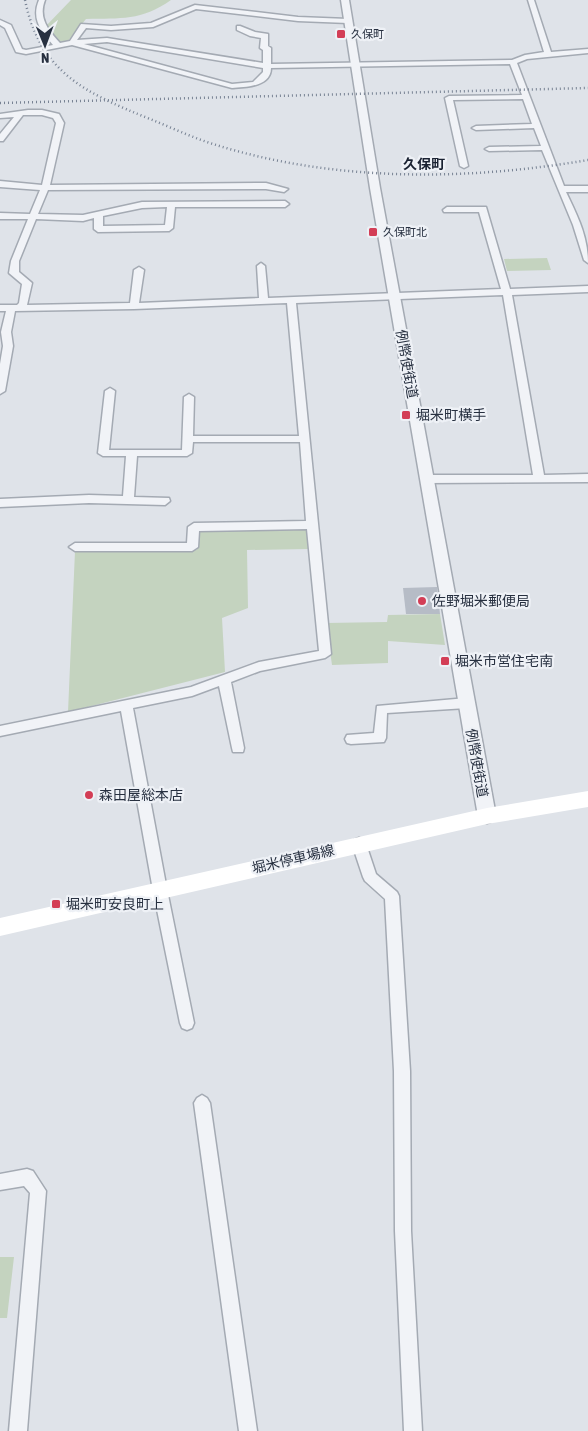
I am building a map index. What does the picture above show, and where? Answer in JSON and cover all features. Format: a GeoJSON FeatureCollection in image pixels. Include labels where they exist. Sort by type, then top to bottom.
{"type":"FeatureCollection","features":[{"type":"Feature","properties":{"kind":"main road","name":"堀米停車場線"},"geometry":{"type":"LineString","coordinates":[[0,927],[486,816],[588,799]]}},
{"type":"Feature","properties":{"kind":"street"},"geometry":{"type":"LineString","coordinates":[[42,0],[37,14],[40,25],[58,46]]}},
{"type":"Feature","properties":{"kind":"street","name":"例幣使街道"},"geometry":{"type":"LineString","coordinates":[[345,0],[394,295],[486,816]]}},
{"type":"Feature","properties":{"kind":"street"},"geometry":{"type":"LineString","coordinates":[[531,0],[548,54]]}},
{"type":"Feature","properties":{"kind":"street"},"geometry":{"type":"LineString","coordinates":[[72,42],[84,26],[111,28],[154,25],[195,7],[239,8],[298,19],[348,21]]}},
{"type":"Feature","properties":{"kind":"street"},"geometry":{"type":"LineString","coordinates":[[0,22],[8,27],[19,50],[26,52],[72,42],[107,40],[243,64],[268,66],[514,62],[525,57],[588,51]]}},
{"type":"Feature","properties":{"kind":"street"},"geometry":{"type":"LineString","coordinates":[[72,42],[232,86],[255,84],[267,73],[267,48],[264,48],[265,36],[253,34],[240,28]]}},
{"type":"Feature","properties":{"kind":"street"},"geometry":{"type":"LineString","coordinates":[[514,62],[561,190],[577,225],[588,260]]}},
{"type":"Feature","properties":{"kind":"street"},"geometry":{"type":"LineString","coordinates":[[464,166],[449,98],[526,96]]}},
{"type":"Feature","properties":{"kind":"street"},"geometry":{"type":"LineString","coordinates":[[0,116],[37,112],[48,113],[56,116],[60,123],[45,188],[32,216],[16,260],[14,273],[28,283],[23,304],[16,308],[6,332],[8,346],[0,391]]}},
{"type":"Feature","properties":{"kind":"street"},"geometry":{"type":"LineString","coordinates":[[0,139],[20,114]]}},
{"type":"Feature","properties":{"kind":"street"},"geometry":{"type":"LineString","coordinates":[[476,128],[538,126]]}},
{"type":"Feature","properties":{"kind":"street"},"geometry":{"type":"LineString","coordinates":[[488,149],[546,148]]}},
{"type":"Feature","properties":{"kind":"street"},"geometry":{"type":"LineString","coordinates":[[0,184],[45,188],[266,186],[284,189]]}},
{"type":"Feature","properties":{"kind":"street"},"geometry":{"type":"LineString","coordinates":[[561,190],[588,189]]}},
{"type":"Feature","properties":{"kind":"street"},"geometry":{"type":"LineString","coordinates":[[0,216],[83,218],[142,205],[285,204]]}},
{"type":"Feature","properties":{"kind":"street"},"geometry":{"type":"LineString","coordinates":[[99,215],[98,229],[169,228],[171,205]]}},
{"type":"Feature","properties":{"kind":"street"},"geometry":{"type":"LineString","coordinates":[[447,210],[483,209],[507,292],[539,478]]}},
{"type":"Feature","properties":{"kind":"street"},"geometry":{"type":"LineString","coordinates":[[261,266],[264,301]]}},
{"type":"Feature","properties":{"kind":"street"},"geometry":{"type":"LineString","coordinates":[[134,306],[140,270]]}},
{"type":"Feature","properties":{"kind":"street"},"geometry":{"type":"LineString","coordinates":[[0,308],[134,306],[588,289]]}},
{"type":"Feature","properties":{"kind":"street"},"geometry":{"type":"LineString","coordinates":[[0,731],[192,691],[259,667],[325,654],[291,300]]}},
{"type":"Feature","properties":{"kind":"street"},"geometry":{"type":"LineString","coordinates":[[110,391],[103,453],[186,453],[189,397]]}},
{"type":"Feature","properties":{"kind":"street"},"geometry":{"type":"LineString","coordinates":[[188,439],[304,439]]}},
{"type":"Feature","properties":{"kind":"street"},"geometry":{"type":"LineString","coordinates":[[128,500],[132,454]]}},
{"type":"Feature","properties":{"kind":"street"},"geometry":{"type":"LineString","coordinates":[[427,479],[588,478]]}},
{"type":"Feature","properties":{"kind":"street"},"geometry":{"type":"LineString","coordinates":[[0,503],[89,499],[165,501]]}},
{"type":"Feature","properties":{"kind":"street"},"geometry":{"type":"LineString","coordinates":[[75,547],[192,547],[194,528],[312,525]]}},
{"type":"Feature","properties":{"kind":"street"},"geometry":{"type":"LineString","coordinates":[[224,679],[238,748]]}},
{"type":"Feature","properties":{"kind":"street"},"geometry":{"type":"LineString","coordinates":[[351,739],[380,738],[381,709],[467,703]]}},
{"type":"Feature","properties":{"kind":"street"},"geometry":{"type":"LineString","coordinates":[[126,704],[160,890],[187,1023]]}},
{"type":"Feature","properties":{"kind":"street"},"geometry":{"type":"LineString","coordinates":[[359,844],[370,877],[392,896],[402,1071],[403,1231],[413,1431]]}},
{"type":"Feature","properties":{"kind":"street"},"geometry":{"type":"LineString","coordinates":[[202,1103],[248,1431]]}},
{"type":"Feature","properties":{"kind":"street"},"geometry":{"type":"LineString","coordinates":[[0,1182],[27,1177],[38,1191],[18,1431]]}},
{"type":"Feature","properties":{"kind":"green space"},"geometry":{"type":"Polygon","coordinates":[[[71,0],[171,0],[150,12],[140,15],[120,18],[86,19],[68,41],[58,42],[45,27],[71,0]]]}},
{"type":"Feature","properties":{"kind":"green space"},"geometry":{"type":"Polygon","coordinates":[[[547,258],[551,270],[507,271],[504,259],[547,258]]]}},
{"type":"Feature","properties":{"kind":"green space"},"geometry":{"type":"Polygon","coordinates":[[[307,528],[308,549],[247,550],[248,608],[222,618],[225,672],[68,712],[75,551],[197,550],[198,531],[307,528]]]}},
{"type":"Feature","properties":{"kind":"green space"},"geometry":{"type":"Polygon","coordinates":[[[440,614],[445,645],[388,641],[388,663],[332,665],[326,623],[387,622],[388,615],[440,614]]]}},
{"type":"Feature","properties":{"kind":"green space"},"geometry":{"type":"Polygon","coordinates":[[[0,1257],[14,1257],[7,1318],[0,1318],[0,1257]]]}},
{"type":"Feature","properties":{"kind":"building","name":"佐野堀米郵便局"},"geometry":{"type":"Polygon","coordinates":[[[437,587],[440,614],[406,614],[403,588],[437,587]]]}},
{"type":"Feature","properties":{"kind":"railway"},"geometry":{"type":"LineString","coordinates":[[25,0],[32,25],[42,46],[54,63],[69,77],[107,100]]}},
{"type":"Feature","properties":{"kind":"railway"},"geometry":{"type":"LineString","coordinates":[[107,100],[588,88]]}},
{"type":"Feature","properties":{"kind":"railway"},"geometry":{"type":"LineString","coordinates":[[0,103],[107,100]]}},
{"type":"Feature","properties":{"kind":"railway"},"geometry":{"type":"LineString","coordinates":[[107,100],[213,144],[305,165],[352,171],[399,174],[494,172],[588,160]]}},
{"type":"Feature","properties":{"kind":"place","name":"久保町"},"geometry":{"type":"Point","coordinates":[341,34]}},
{"type":"Feature","properties":{"kind":"place","name":"久保町北"},"geometry":{"type":"Point","coordinates":[373,232]}},
{"type":"Feature","properties":{"kind":"place","name":"堀米町横手"},"geometry":{"type":"Point","coordinates":[406,415]}},
{"type":"Feature","properties":{"kind":"place","name":"佐野堀米郵便局"},"geometry":{"type":"Point","coordinates":[422,601]}},
{"type":"Feature","properties":{"kind":"place","name":"堀米市営住宅南"},"geometry":{"type":"Point","coordinates":[445,661]}},
{"type":"Feature","properties":{"kind":"place","name":"森田屋総本店"},"geometry":{"type":"Point","coordinates":[89,795]}},
{"type":"Feature","properties":{"kind":"place","name":"堀米町安良町上"},"geometry":{"type":"Point","coordinates":[56,904]}},
{"type":"Feature","properties":{"kind":"district","name":"久保町"},"geometry":{"type":"Point","coordinates":[424,164]}}]}
